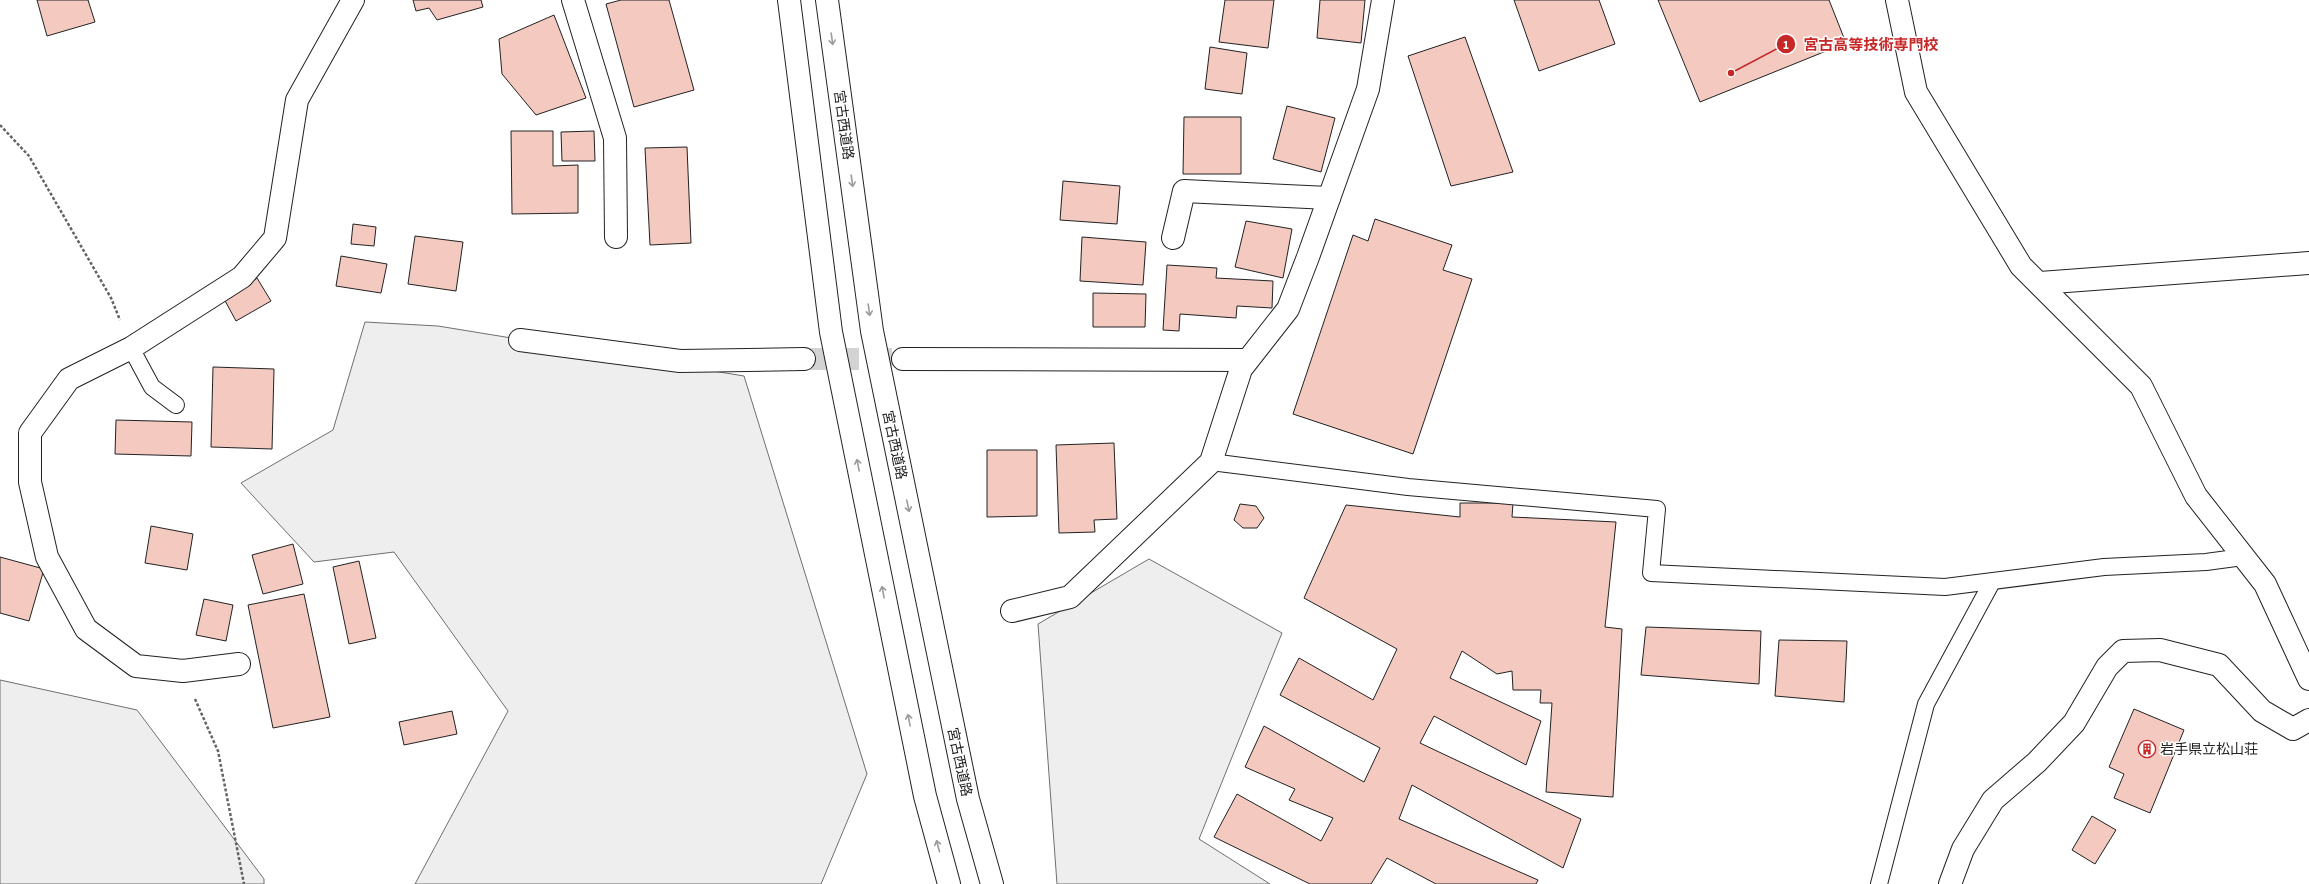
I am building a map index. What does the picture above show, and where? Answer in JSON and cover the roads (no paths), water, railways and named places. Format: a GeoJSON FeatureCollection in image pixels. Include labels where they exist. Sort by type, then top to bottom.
{"type":"FeatureCollection","features":[{"type":"Feature","properties":{"kind":"main road"},"geometry":{"type":"LineString","coordinates":[[239,664],[183,671],[136,666],[86,629],[47,557],[30,482],[30,433],[69,379],[131,348],[242,277],[275,238],[297,100],[353,0]]}},
{"type":"Feature","properties":{"kind":"main road"},"geometry":{"type":"LineString","coordinates":[[572,0],[615,138],[616,237]]}},
{"type":"Feature","properties":{"kind":"main road"},"geometry":{"type":"LineString","coordinates":[[789,0],[831,332],[925,796],[949,884]]}},
{"type":"Feature","properties":{"kind":"main road","name":"宮古西道路"},"geometry":{"type":"LineString","coordinates":[[827,0],[872,332],[968,799],[992,884]]}},
{"type":"Feature","properties":{"kind":"main road"},"geometry":{"type":"LineString","coordinates":[[1012,611],[1070,597],[1211,462],[1241,369],[1246,360],[1288,309],[1368,89],[1383,0]]}},
{"type":"Feature","properties":{"kind":"main road"},"geometry":{"type":"LineString","coordinates":[[1897,0],[1916,92],[2021,266],[2040,283],[2141,386],[2196,496],[2265,584],[2309,679]]}},
{"type":"Feature","properties":{"kind":"main road"},"geometry":{"type":"LineString","coordinates":[[1173,238],[1184,191],[1329,198]]}},
{"type":"Feature","properties":{"kind":"main road"},"geometry":{"type":"LineString","coordinates":[[2040,283],[2309,263]]}},
{"type":"Feature","properties":{"kind":"main road"},"geometry":{"type":"LineString","coordinates":[[520,340],[680,361],[804,359]]}},
{"type":"Feature","properties":{"kind":"main road"},"geometry":{"type":"LineString","coordinates":[[903,359],[1246,360]]}},
{"type":"Feature","properties":{"kind":"main road"},"geometry":{"type":"LineString","coordinates":[[1950,884],[1962,850],[1993,800],[2037,762],[2074,723],[2107,667],[2123,651],[2160,650],[2219,665],[2262,711],[2293,729],[2309,720]]}},
{"type":"Feature","properties":{"kind":"lane"},"geometry":{"type":"LineString","coordinates":[[131,348],[152,387],[176,405]]}},
{"type":"Feature","properties":{"kind":"lane"},"geometry":{"type":"LineString","coordinates":[[1211,462],[1408,487],[1657,509],[1651,573],[1945,588],[2104,567],[2206,562],[2243,557]]}},
{"type":"Feature","properties":{"kind":"lane"},"geometry":{"type":"LineString","coordinates":[[1879,884],[1926,704],[1992,582]]}},
{"type":"Feature","properties":{"kind":"tunnel"},"geometry":{"type":"LineString","coordinates":[[804,359],[903,359]]}},
{"type":"Feature","properties":{"kind":"place","name":"宮古高等技術専門校"},"geometry":{"type":"Point","coordinates":[1731,73]}},
{"type":"Feature","properties":{"kind":"place","name":"岩手県立松山荘"},"geometry":{"type":"Point","coordinates":[2147,749]}}]}
